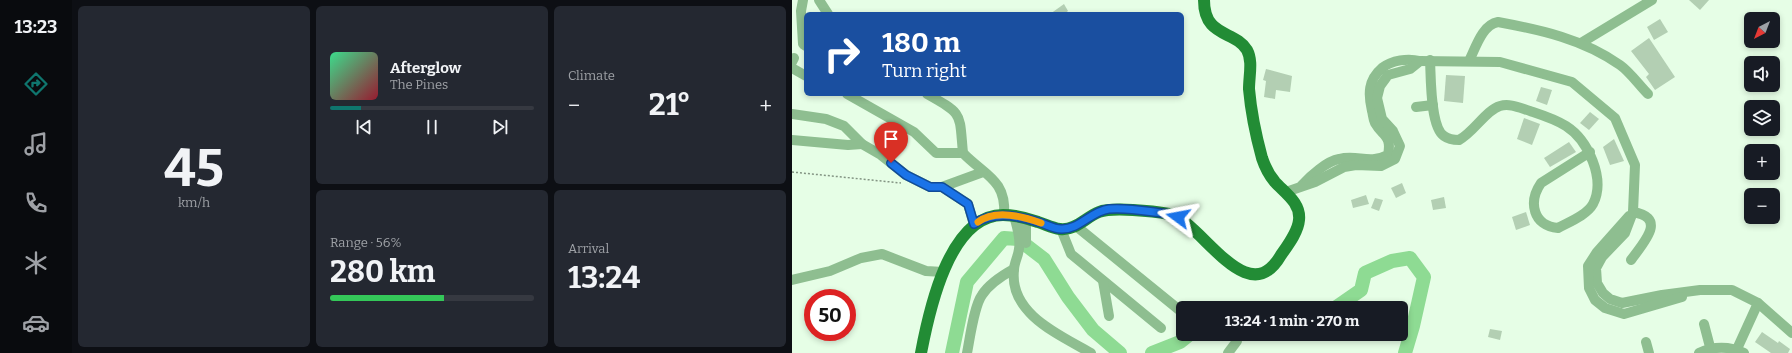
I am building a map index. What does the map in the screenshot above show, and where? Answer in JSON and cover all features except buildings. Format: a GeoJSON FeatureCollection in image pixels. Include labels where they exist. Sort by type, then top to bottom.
{"type":"FeatureCollection","features":[{"type":"Feature","properties":{"kind":"main road"},"geometry":{"type":"LineString","coordinates":[[921,353],[943,272],[956,247],[974,224],[991,216],[1015,216],[1061,229],[1076,226],[1098,212],[1108,209],[1170,214],[1185,222],[1226,262],[1241,270],[1257,273],[1272,267],[1276,263],[1298,226],[1298,209],[1286,192],[1269,173],[1260,149],[1250,89],[1250,61],[1248,52],[1244,46],[1212,25],[1204,11],[1204,0]]}},
{"type":"Feature","properties":{"kind":"street"},"geometry":{"type":"LineString","coordinates":[[803,0],[802,33],[804,45]]}},
{"type":"Feature","properties":{"kind":"street"},"geometry":{"type":"LineString","coordinates":[[818,0],[827,12]]}},
{"type":"Feature","properties":{"kind":"street"},"geometry":{"type":"LineString","coordinates":[[1581,43],[1652,0]]}},
{"type":"Feature","properties":{"kind":"street"},"geometry":{"type":"LineString","coordinates":[[1469,61],[1485,29],[1493,23],[1498,22],[1542,30],[1581,43],[1621,66],[1648,94]]}},
{"type":"Feature","properties":{"kind":"street"},"geometry":{"type":"LineString","coordinates":[[1286,192],[1302,185],[1311,174],[1341,163],[1378,160],[1388,155],[1390,144],[1387,136],[1374,122],[1368,96],[1370,84],[1377,73],[1386,65],[1409,58],[1425,61],[1500,62],[1572,82],[1615,118],[1635,165],[1633,212],[1597,252],[1588,266],[1589,288],[1595,300],[1605,308],[1624,314],[1666,302],[1700,290],[1732,290],[1758,303],[1792,333]]}},
{"type":"Feature","properties":{"kind":"street"},"geometry":{"type":"LineString","coordinates":[[1425,61],[1438,129],[1443,136],[1459,140],[1468,136],[1494,108],[1502,105],[1511,105],[1546,117],[1566,126],[1578,136],[1590,152],[1597,176],[1593,203],[1588,209],[1558,228],[1547,226],[1538,220],[1535,215],[1534,205],[1537,189],[1542,183],[1590,152]]}},
{"type":"Feature","properties":{"kind":"street"},"geometry":{"type":"LineString","coordinates":[[793,62],[804,74]]}},
{"type":"Feature","properties":{"kind":"street"},"geometry":{"type":"LineString","coordinates":[[851,96],[914,132],[936,153],[963,153]]}},
{"type":"Feature","properties":{"kind":"street"},"geometry":{"type":"LineString","coordinates":[[931,96],[952,108],[960,117],[963,153],[983,172],[994,179],[1000,188],[1005,206],[1015,216],[1022,235],[1023,250],[1015,265],[981,295],[974,318],[967,353]]}},
{"type":"Feature","properties":{"kind":"street"},"geometry":{"type":"LineString","coordinates":[[1416,107],[1434,105]]}},
{"type":"Feature","properties":{"kind":"street"},"geometry":{"type":"LineString","coordinates":[[792,114],[826,119],[844,126],[862,144],[881,155],[912,178],[930,187],[942,187],[983,172]]}},
{"type":"Feature","properties":{"kind":"street"},"geometry":{"type":"LineString","coordinates":[[792,140],[848,145],[862,144]]}},
{"type":"Feature","properties":{"kind":"street"},"geometry":{"type":"LineString","coordinates":[[942,187],[968,204],[974,224]]}},
{"type":"Feature","properties":{"kind":"street"},"geometry":{"type":"LineString","coordinates":[[1631,260],[1652,229],[1651,220],[1647,215],[1633,212]]}},
{"type":"Feature","properties":{"kind":"street"},"geometry":{"type":"LineString","coordinates":[[1076,226],[1176,307]]}},
{"type":"Feature","properties":{"kind":"street"},"geometry":{"type":"LineString","coordinates":[[1061,229],[1071,254],[1161,328]]}},
{"type":"Feature","properties":{"kind":"street"},"geometry":{"type":"LineString","coordinates":[[792,280],[830,271],[861,258],[882,254],[926,271],[943,272]]}},
{"type":"Feature","properties":{"kind":"street"},"geometry":{"type":"LineString","coordinates":[[1015,265],[1014,285],[1027,310],[1044,325],[1091,353]]}},
{"type":"Feature","properties":{"kind":"street"},"geometry":{"type":"LineString","coordinates":[[1103,281],[1109,316]]}},
{"type":"Feature","properties":{"kind":"street"},"geometry":{"type":"LineString","coordinates":[[1699,353],[1710,347],[1740,351],[1758,303]]}},
{"type":"Feature","properties":{"kind":"street"},"geometry":{"type":"LineString","coordinates":[[1704,324],[1710,347]]}},
{"type":"Feature","properties":{"kind":"street"},"geometry":{"type":"LineString","coordinates":[[1228,353],[1237,341]]}},
{"type":"Feature","properties":{"kind":"street"},"geometry":{"type":"LineString","coordinates":[[1646,342],[1649,353]]}},
{"type":"Feature","properties":{"kind":"path"},"geometry":{"type":"LineString","coordinates":[[792,172],[903,184]]}},
{"type":"Feature","properties":{"kind":"waterway"},"geometry":{"type":"LineString","coordinates":[[952,353],[967,282],[1004,238],[1018,239],[1044,259],[1068,297],[1093,330],[1120,353]]}},
{"type":"Feature","properties":{"kind":"waterway"},"geometry":{"type":"LineString","coordinates":[[1345,301],[1361,290],[1365,273],[1392,261],[1410,258],[1424,277],[1413,326],[1405,353]]}},
{"type":"Feature","properties":{"kind":"waterway"},"geometry":{"type":"LineString","coordinates":[[1152,353],[1181,341]]}},
{"type":"Feature","properties":{"kind":"slow traffic"},"geometry":{"type":"LineString","coordinates":[[978,222],[981,219],[991,216],[1004,215],[1026,218],[1041,223]]}},
{"type":"Feature","properties":{"kind":"route"},"geometry":{"type":"LineString","coordinates":[[891,163],[906,175],[930,187],[942,187],[968,204],[974,224],[981,219],[991,216],[1004,215],[1026,218],[1050,227],[1068,229],[1076,226],[1098,212],[1108,209],[1170,214],[1178,217]]}}]}
